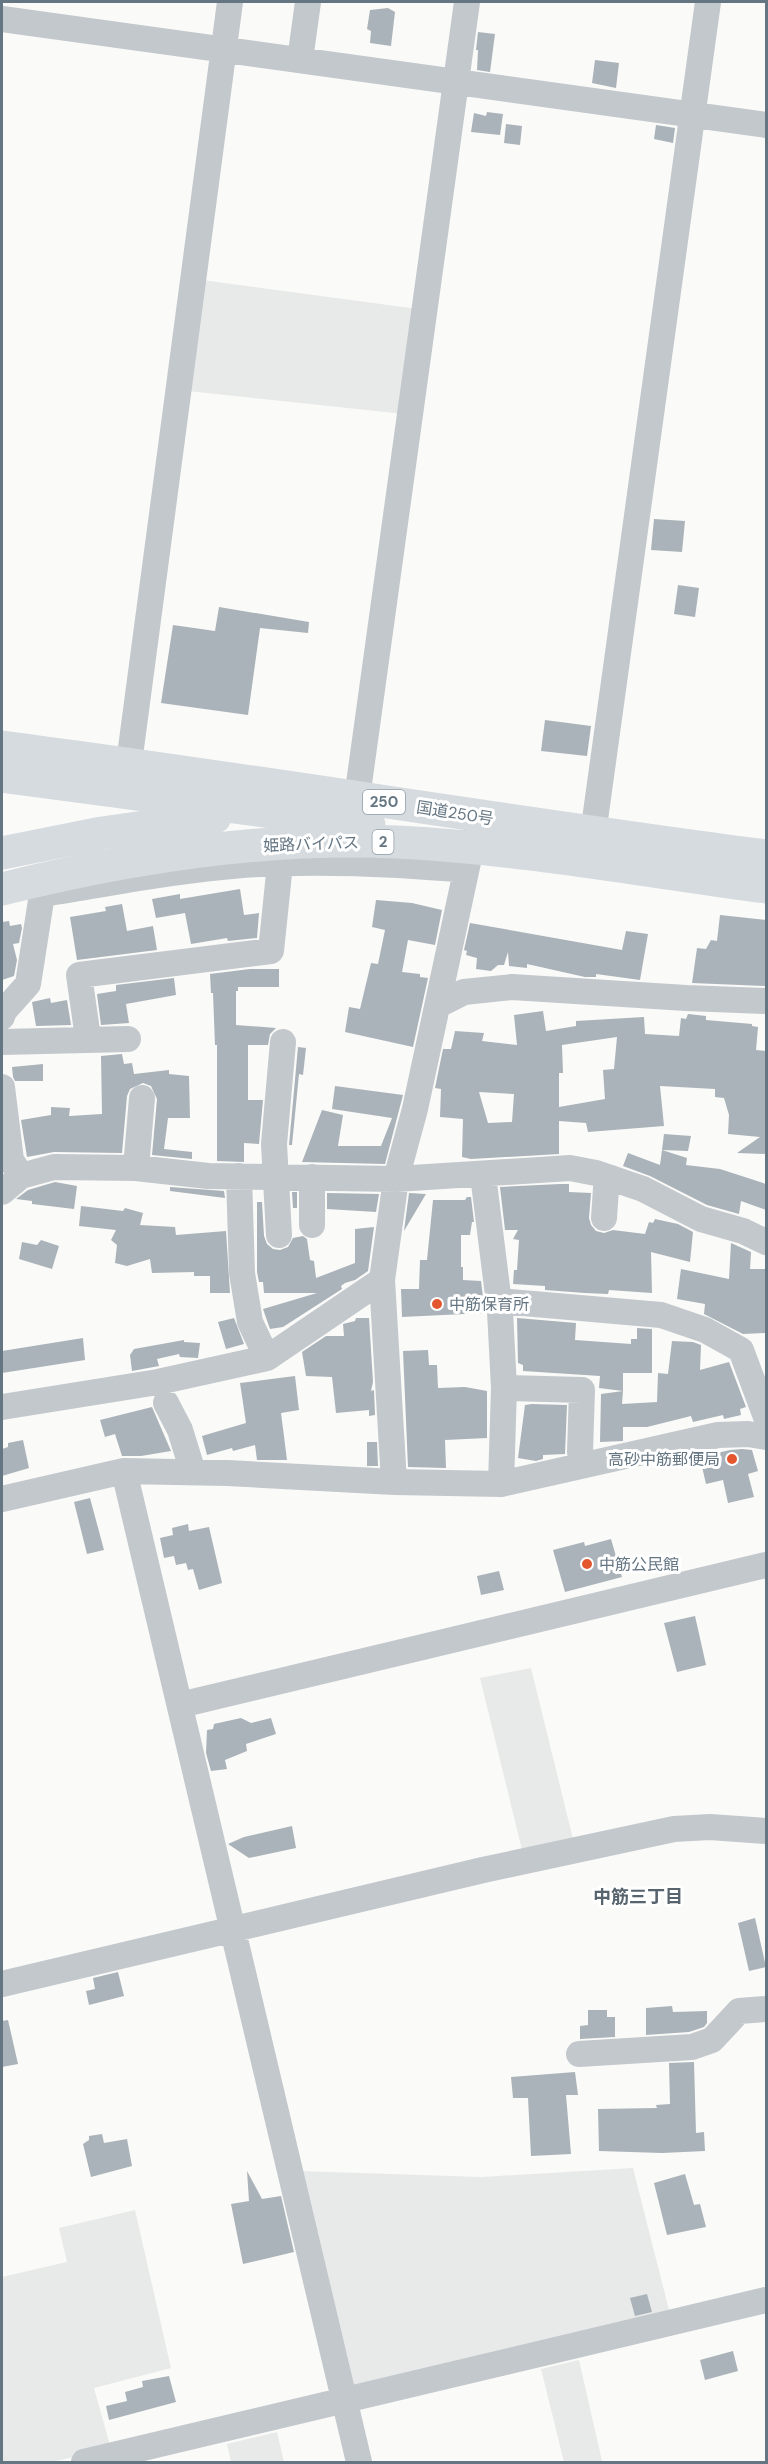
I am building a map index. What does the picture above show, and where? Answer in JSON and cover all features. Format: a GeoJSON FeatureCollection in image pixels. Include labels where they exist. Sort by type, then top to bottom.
{"type":"FeatureCollection","features":[{"type":"Feature","properties":{"kind":"highway","name":"国道250号"},"geometry":{"type":"LineString","coordinates":[[2,747],[129,763],[593,834],[766,856]]}},
{"type":"Feature","properties":{"kind":"highway","name":"国道250号"},"geometry":{"type":"LineString","coordinates":[[2,776],[766,878]]}},
{"type":"Feature","properties":{"kind":"highway","name":"姫路バイパス"},"geometry":{"type":"LineString","coordinates":[[2,853],[102,833],[196,819],[298,811],[391,810],[660,831],[766,846]]}},
{"type":"Feature","properties":{"kind":"highway","name":"姫路バイパス"},"geometry":{"type":"LineString","coordinates":[[2,889],[51,877],[144,860],[229,848],[324,842],[394,842],[464,846],[766,887]]}},
{"type":"Feature","properties":{"kind":"street"},"geometry":{"type":"LineString","coordinates":[[129,763],[230,2]]}},
{"type":"Feature","properties":{"kind":"street"},"geometry":{"type":"LineString","coordinates":[[300,60],[308,2]]}},
{"type":"Feature","properties":{"kind":"street"},"geometry":{"type":"LineString","coordinates":[[357,798],[467,2]]}},
{"type":"Feature","properties":{"kind":"street"},"geometry":{"type":"LineString","coordinates":[[593,834],[708,2]]}},
{"type":"Feature","properties":{"kind":"street"},"geometry":{"type":"LineString","coordinates":[[2,18],[766,124]]}},
{"type":"Feature","properties":{"kind":"street"},"geometry":{"type":"LineString","coordinates":[[394,1482],[382,1280],[396,1179],[416,1109],[473,839]]}},
{"type":"Feature","properties":{"kind":"street"},"geometry":{"type":"LineString","coordinates":[[88,1038],[79,975],[271,951],[280,864]]}},
{"type":"Feature","properties":{"kind":"street"},"geometry":{"type":"LineString","coordinates":[[2,902],[241,865],[386,864],[466,870]]}},
{"type":"Feature","properties":{"kind":"street"},"geometry":{"type":"LineString","coordinates":[[2,1017],[4,1011],[28,984],[42,894]]}},
{"type":"Feature","properties":{"kind":"street"},"geometry":{"type":"LineString","coordinates":[[438,1005],[464,992],[512,987],[766,1001]]}},
{"type":"Feature","properties":{"kind":"street"},"geometry":{"type":"LineString","coordinates":[[2,1042],[88,1038],[128,1039]]}},
{"type":"Feature","properties":{"kind":"street"},"geometry":{"type":"LineString","coordinates":[[279,1235],[274,1144],[283,1042]]}},
{"type":"Feature","properties":{"kind":"street"},"geometry":{"type":"LineString","coordinates":[[2,1087],[11,1160],[7,1192]]}},
{"type":"Feature","properties":{"kind":"street"},"geometry":{"type":"LineString","coordinates":[[136,1168],[142,1098]]}},
{"type":"Feature","properties":{"kind":"street"},"geometry":{"type":"LineString","coordinates":[[7,1192],[54,1167],[136,1168],[239,1176],[396,1179],[570,1168],[596,1173],[643,1189],[701,1219],[742,1231],[766,1242]]}},
{"type":"Feature","properties":{"kind":"street"},"geometry":{"type":"LineString","coordinates":[[483,1175],[499,1301],[504,1388],[501,1484]]}},
{"type":"Feature","properties":{"kind":"street"},"geometry":{"type":"LineString","coordinates":[[239,1176],[243,1282],[250,1322],[267,1358]]}},
{"type":"Feature","properties":{"kind":"street"},"geometry":{"type":"LineString","coordinates":[[312,1177],[312,1225]]}},
{"type":"Feature","properties":{"kind":"street"},"geometry":{"type":"LineString","coordinates":[[604,1218],[606,1188],[611,1178]]}},
{"type":"Feature","properties":{"kind":"street"},"geometry":{"type":"LineString","coordinates":[[2,1407],[158,1382],[267,1358],[382,1280]]}},
{"type":"Feature","properties":{"kind":"street"},"geometry":{"type":"LineString","coordinates":[[2,1499],[124,1471],[501,1484],[718,1435],[748,1434],[766,1430],[741,1350],[705,1330],[660,1314],[499,1301]]}},
{"type":"Feature","properties":{"kind":"street"},"geometry":{"type":"LineString","coordinates":[[504,1388],[582,1390],[580,1452],[585,1464]]}},
{"type":"Feature","properties":{"kind":"street"},"geometry":{"type":"LineString","coordinates":[[166,1403],[180,1430],[193,1472]]}},
{"type":"Feature","properties":{"kind":"street"},"geometry":{"type":"LineString","coordinates":[[124,1471],[359,2463]]}},
{"type":"Feature","properties":{"kind":"street"},"geometry":{"type":"LineString","coordinates":[[180,1705],[766,1565]]}},
{"type":"Feature","properties":{"kind":"street"},"geometry":{"type":"LineString","coordinates":[[2,1984],[483,1870],[674,1829],[710,1827],[766,1831]]}},
{"type":"Feature","properties":{"kind":"street"},"geometry":{"type":"LineString","coordinates":[[579,2054],[692,2047],[712,2040],[739,2011],[766,2009]]}},
{"type":"Feature","properties":{"kind":"street"},"geometry":{"type":"LineString","coordinates":[[84,2463],[766,2300]]}},
{"type":"Feature","properties":{"kind":"shaded area"},"geometry":{"type":"Polygon","coordinates":[[[202,280],[418,309],[404,414],[188,391],[202,280]]]}},
{"type":"Feature","properties":{"kind":"shaded area"},"geometry":{"type":"Polygon","coordinates":[[[531,1668],[574,1843],[523,1854],[480,1678],[531,1668]]]}},
{"type":"Feature","properties":{"kind":"shaded area"},"geometry":{"type":"Polygon","coordinates":[[[633,2168],[670,2314],[358,2388],[349,2386],[299,2171],[481,2177],[633,2168]]]}},
{"type":"Feature","properties":{"kind":"shaded area"},"geometry":{"type":"Polygon","coordinates":[[[135,2210],[171,2368],[94,2388],[111,2449],[51,2462],[2,2462],[2,2277],[67,2262],[59,2228],[135,2210]]]}},
{"type":"Feature","properties":{"kind":"shaded area"},"geometry":{"type":"Polygon","coordinates":[[[579,2360],[602,2461],[564,2462],[541,2369],[579,2360]]]}},
{"type":"Feature","properties":{"kind":"shaded area"},"geometry":{"type":"Polygon","coordinates":[[[277,2432],[284,2462],[231,2462],[227,2444],[277,2432]]]}},
{"type":"Feature","properties":{"kind":"building"},"geometry":{"type":"Polygon","coordinates":[[[388,8],[395,12],[391,46],[370,43],[371,31],[367,29],[370,10],[388,8]]]}},
{"type":"Feature","properties":{"kind":"building"},"geometry":{"type":"Polygon","coordinates":[[[478,32],[495,34],[490,72],[477,70],[478,32]]]}},
{"type":"Feature","properties":{"kind":"building"},"geometry":{"type":"Polygon","coordinates":[[[595,60],[619,63],[616,88],[592,83],[595,60]]]}},
{"type":"Feature","properties":{"kind":"building"},"geometry":{"type":"Polygon","coordinates":[[[487,112],[503,114],[500,135],[471,132],[474,113],[486,116],[487,112]]]}},
{"type":"Feature","properties":{"kind":"building"},"geometry":{"type":"Polygon","coordinates":[[[506,124],[522,126],[520,145],[504,143],[506,124]]]}},
{"type":"Feature","properties":{"kind":"building"},"geometry":{"type":"Polygon","coordinates":[[[656,125],[675,128],[673,143],[654,139],[656,125]]]}},
{"type":"Feature","properties":{"kind":"building"},"geometry":{"type":"Polygon","coordinates":[[[654,519],[685,521],[682,552],[651,550],[654,519]]]}},
{"type":"Feature","properties":{"kind":"building"},"geometry":{"type":"Polygon","coordinates":[[[678,585],[699,588],[695,617],[674,614],[678,585]]]}},
{"type":"Feature","properties":{"kind":"building"},"geometry":{"type":"Polygon","coordinates":[[[219,607],[309,622],[308,633],[260,628],[248,715],[161,703],[173,625],[215,631],[219,607]]]}},
{"type":"Feature","properties":{"kind":"building"},"geometry":{"type":"Polygon","coordinates":[[[545,720],[591,726],[587,756],[541,751],[545,720]]]}},
{"type":"Feature","properties":{"kind":"building"},"geometry":{"type":"Polygon","coordinates":[[[240,889],[244,915],[259,913],[257,938],[228,941],[227,938],[191,944],[185,913],[156,918],[152,899],[180,894],[180,899],[240,889]]]}},
{"type":"Feature","properties":{"kind":"building"},"geometry":{"type":"Polygon","coordinates":[[[376,900],[412,903],[442,910],[435,945],[408,940],[402,972],[420,974],[420,977],[428,978],[413,1047],[345,1032],[349,1007],[360,1009],[371,963],[378,964],[385,930],[372,927],[376,900]]]}},
{"type":"Feature","properties":{"kind":"building"},"geometry":{"type":"Polygon","coordinates":[[[122,904],[127,931],[153,926],[157,950],[77,960],[70,917],[106,911],[105,907],[122,904]]]}},
{"type":"Feature","properties":{"kind":"building"},"geometry":{"type":"Polygon","coordinates":[[[720,915],[766,920],[766,986],[692,983],[697,948],[706,949],[711,940],[717,941],[720,915]]]}},
{"type":"Feature","properties":{"kind":"building"},"geometry":{"type":"Polygon","coordinates":[[[9,921],[10,926],[21,924],[22,928],[19,943],[13,944],[17,960],[14,976],[2,980],[2,922],[9,921]]]}},
{"type":"Feature","properties":{"kind":"building"},"geometry":{"type":"Polygon","coordinates":[[[470,923],[622,950],[626,931],[648,934],[640,980],[596,974],[596,977],[585,977],[527,964],[527,968],[509,966],[508,952],[504,965],[498,965],[491,971],[476,969],[477,958],[466,955],[467,951],[464,950],[470,923]]]}},
{"type":"Feature","properties":{"kind":"building"},"geometry":{"type":"Polygon","coordinates":[[[250,969],[279,969],[279,987],[238,987],[236,991],[236,1025],[276,1028],[270,1034],[268,1045],[248,1045],[248,1100],[263,1100],[259,1144],[244,1143],[244,1162],[217,1161],[217,1045],[215,1045],[210,974],[250,969]]]}},
{"type":"Feature","properties":{"kind":"building"},"geometry":{"type":"Polygon","coordinates":[[[174,978],[176,995],[126,1004],[129,1023],[101,1025],[97,994],[116,991],[116,985],[174,978]]]}},
{"type":"Feature","properties":{"kind":"building"},"geometry":{"type":"Polygon","coordinates":[[[50,998],[51,1003],[67,1000],[71,1025],[36,1026],[32,1002],[50,998]]]}},
{"type":"Feature","properties":{"kind":"building"},"geometry":{"type":"Polygon","coordinates":[[[543,1011],[546,1031],[576,1026],[576,1021],[644,1017],[645,1034],[679,1036],[681,1018],[686,1019],[688,1014],[706,1016],[706,1020],[752,1024],[758,1027],[756,1050],[766,1051],[766,1154],[737,1153],[760,1137],[728,1134],[729,1115],[724,1098],[715,1097],[715,1089],[660,1086],[664,1126],[588,1132],[586,1123],[559,1121],[559,1154],[471,1159],[462,1157],[463,1119],[440,1117],[441,1089],[435,1088],[443,1049],[451,1049],[455,1031],[484,1033],[482,1041],[517,1045],[514,1015],[543,1011]],[[617,1037],[562,1045],[563,1073],[559,1073],[559,1107],[605,1099],[603,1070],[614,1069],[617,1037]],[[479,1092],[488,1123],[512,1122],[514,1094],[479,1092]]]}},
{"type":"Feature","properties":{"kind":"building"},"geometry":{"type":"Polygon","coordinates":[[[298,1047],[306,1048],[303,1075],[299,1074],[292,1145],[289,1145],[298,1047]]]}},
{"type":"Feature","properties":{"kind":"building"},"geometry":{"type":"Polygon","coordinates":[[[122,1054],[124,1064],[132,1063],[134,1074],[169,1070],[169,1074],[189,1076],[190,1118],[168,1118],[164,1149],[192,1152],[192,1159],[152,1155],[157,1099],[151,1086],[143,1083],[130,1089],[127,1096],[122,1153],[54,1152],[27,1157],[21,1120],[51,1115],[51,1107],[70,1108],[69,1116],[102,1114],[101,1056],[122,1054]]]}},
{"type":"Feature","properties":{"kind":"building"},"geometry":{"type":"Polygon","coordinates":[[[43,1064],[43,1081],[15,1081],[12,1067],[43,1064]]]}},
{"type":"Feature","properties":{"kind":"building"},"geometry":{"type":"Polygon","coordinates":[[[335,1086],[403,1095],[385,1164],[302,1162],[322,1110],[343,1115],[338,1146],[381,1146],[392,1118],[332,1109],[335,1086]]]}},
{"type":"Feature","properties":{"kind":"building"},"geometry":{"type":"Polygon","coordinates":[[[664,1134],[691,1136],[688,1151],[662,1150],[664,1134]]]}},
{"type":"Feature","properties":{"kind":"building"},"geometry":{"type":"Polygon","coordinates":[[[662,1150],[687,1158],[686,1165],[720,1169],[766,1184],[766,1210],[741,1201],[739,1214],[707,1205],[650,1176],[623,1166],[628,1153],[660,1165],[662,1150]]]}},
{"type":"Feature","properties":{"kind":"building"},"geometry":{"type":"Polygon","coordinates":[[[55,1182],[77,1186],[74,1209],[32,1204],[32,1201],[16,1199],[28,1190],[55,1182]]]}},
{"type":"Feature","properties":{"kind":"building"},"geometry":{"type":"Polygon","coordinates":[[[569,1184],[569,1192],[591,1193],[589,1218],[596,1231],[604,1233],[613,1230],[645,1234],[649,1222],[653,1223],[655,1219],[678,1224],[693,1232],[690,1262],[651,1252],[652,1293],[609,1290],[608,1294],[585,1293],[545,1290],[545,1286],[513,1284],[514,1270],[517,1270],[519,1240],[513,1239],[518,1230],[505,1230],[500,1187],[569,1184]]]}},
{"type":"Feature","properties":{"kind":"building"},"geometry":{"type":"Polygon","coordinates":[[[170,1187],[224,1191],[225,1198],[170,1191],[170,1187]]]}},
{"type":"Feature","properties":{"kind":"building"},"geometry":{"type":"Polygon","coordinates":[[[292,1192],[297,1192],[297,1208],[293,1208],[292,1192]]]}},
{"type":"Feature","properties":{"kind":"building"},"geometry":{"type":"Polygon","coordinates":[[[327,1193],[379,1194],[376,1212],[327,1209],[327,1193]]]}},
{"type":"Feature","properties":{"kind":"building"},"geometry":{"type":"Polygon","coordinates":[[[409,1193],[426,1194],[404,1231],[409,1193]]]}},
{"type":"Feature","properties":{"kind":"building"},"geometry":{"type":"Polygon","coordinates":[[[471,1197],[474,1222],[472,1222],[470,1235],[461,1235],[463,1280],[481,1281],[485,1313],[402,1317],[401,1289],[419,1289],[420,1260],[427,1260],[433,1200],[465,1200],[471,1197]]]}},
{"type":"Feature","properties":{"kind":"building"},"geometry":{"type":"Polygon","coordinates":[[[257,1202],[262,1202],[264,1236],[267,1244],[273,1249],[280,1250],[288,1247],[293,1238],[303,1236],[307,1239],[310,1260],[314,1261],[316,1278],[355,1263],[355,1229],[374,1227],[368,1271],[355,1280],[345,1283],[341,1286],[342,1289],[283,1327],[270,1329],[263,1309],[317,1293],[264,1293],[263,1282],[259,1282],[257,1272],[257,1202]]]}},
{"type":"Feature","properties":{"kind":"building"},"geometry":{"type":"Polygon","coordinates":[[[81,1206],[123,1211],[125,1208],[143,1213],[140,1225],[175,1227],[176,1235],[226,1231],[230,1293],[210,1293],[210,1276],[194,1276],[194,1272],[152,1273],[150,1259],[127,1266],[115,1263],[117,1245],[111,1240],[116,1230],[79,1226],[81,1206]]]}},
{"type":"Feature","properties":{"kind":"building"},"geometry":{"type":"Polygon","coordinates":[[[41,1240],[59,1246],[52,1269],[19,1259],[22,1242],[37,1245],[41,1240]]]}},
{"type":"Feature","properties":{"kind":"building"},"geometry":{"type":"Polygon","coordinates":[[[731,1243],[751,1252],[750,1269],[766,1269],[766,1333],[743,1334],[704,1314],[705,1304],[677,1299],[681,1269],[729,1279],[731,1243]]]}},
{"type":"Feature","properties":{"kind":"building"},"geometry":{"type":"Polygon","coordinates":[[[234,1318],[244,1344],[226,1349],[218,1322],[234,1318]]]}},
{"type":"Feature","properties":{"kind":"building"},"geometry":{"type":"Polygon","coordinates":[[[356,1318],[369,1318],[373,1382],[371,1391],[374,1390],[375,1415],[369,1416],[369,1410],[336,1413],[332,1377],[306,1376],[302,1352],[326,1336],[344,1336],[343,1324],[355,1321],[356,1318]]]}},
{"type":"Feature","properties":{"kind":"building"},"geometry":{"type":"Polygon","coordinates":[[[517,1318],[576,1323],[575,1340],[631,1344],[631,1339],[637,1339],[637,1328],[652,1329],[652,1373],[623,1373],[623,1391],[599,1388],[600,1376],[523,1371],[523,1365],[518,1363],[517,1318]]]}},
{"type":"Feature","properties":{"kind":"building"},"geometry":{"type":"Polygon","coordinates":[[[83,1338],[85,1360],[2,1373],[2,1351],[83,1338]]]}},
{"type":"Feature","properties":{"kind":"building"},"geometry":{"type":"Polygon","coordinates":[[[184,1340],[184,1342],[200,1343],[198,1358],[180,1357],[179,1354],[157,1359],[159,1366],[132,1371],[130,1355],[134,1349],[184,1340]]]}},
{"type":"Feature","properties":{"kind":"building"},"geometry":{"type":"Polygon","coordinates":[[[672,1341],[693,1342],[701,1345],[700,1370],[729,1362],[746,1407],[740,1409],[741,1415],[724,1419],[723,1415],[693,1422],[691,1416],[647,1427],[623,1427],[623,1441],[600,1442],[601,1394],[623,1391],[622,1404],[657,1402],[658,1373],[668,1374],[672,1341]]]}},
{"type":"Feature","properties":{"kind":"building"},"geometry":{"type":"Polygon","coordinates":[[[428,1350],[429,1365],[437,1365],[438,1388],[465,1387],[487,1391],[487,1438],[445,1440],[446,1468],[408,1467],[403,1351],[428,1350]]]}},
{"type":"Feature","properties":{"kind":"building"},"geometry":{"type":"Polygon","coordinates":[[[295,1376],[299,1410],[281,1413],[287,1460],[257,1460],[255,1445],[207,1455],[202,1436],[246,1423],[240,1383],[295,1376]]]}},
{"type":"Feature","properties":{"kind":"building"},"geometry":{"type":"Polygon","coordinates":[[[525,1405],[567,1405],[565,1454],[543,1455],[543,1459],[536,1461],[518,1458],[525,1405]]]}},
{"type":"Feature","properties":{"kind":"building"},"geometry":{"type":"Polygon","coordinates":[[[152,1407],[171,1451],[141,1456],[122,1456],[115,1434],[105,1437],[100,1420],[152,1407]]]}},
{"type":"Feature","properties":{"kind":"building"},"geometry":{"type":"Polygon","coordinates":[[[23,1440],[29,1468],[2,1476],[2,1449],[8,1447],[8,1443],[23,1440]]]}},
{"type":"Feature","properties":{"kind":"building"},"geometry":{"type":"Polygon","coordinates":[[[367,1442],[377,1442],[378,1466],[367,1466],[367,1442]]]}},
{"type":"Feature","properties":{"kind":"building"},"geometry":{"type":"Polygon","coordinates":[[[742,1449],[752,1450],[758,1471],[748,1474],[754,1497],[728,1503],[723,1480],[706,1484],[700,1458],[742,1449]]]}},
{"type":"Feature","properties":{"kind":"building"},"geometry":{"type":"Polygon","coordinates":[[[90,1498],[104,1550],[87,1554],[74,1502],[90,1498]]]}},
{"type":"Feature","properties":{"kind":"building"},"geometry":{"type":"Polygon","coordinates":[[[188,1524],[189,1531],[209,1527],[222,1583],[199,1590],[193,1569],[188,1570],[186,1563],[176,1565],[174,1556],[164,1558],[160,1538],[173,1535],[172,1528],[188,1524]]]}},
{"type":"Feature","properties":{"kind":"building","name":"中筋公民館"},"geometry":{"type":"Polygon","coordinates":[[[611,1539],[622,1577],[565,1592],[553,1550],[584,1542],[585,1546],[611,1539]]]}},
{"type":"Feature","properties":{"kind":"building"},"geometry":{"type":"Polygon","coordinates":[[[499,1571],[504,1590],[481,1595],[477,1576],[499,1571]]]}},
{"type":"Feature","properties":{"kind":"building"},"geometry":{"type":"Polygon","coordinates":[[[695,1616],[706,1665],[677,1672],[664,1623],[695,1616]]]}},
{"type":"Feature","properties":{"kind":"building"},"geometry":{"type":"Polygon","coordinates":[[[241,1718],[251,1723],[271,1718],[276,1734],[246,1744],[247,1751],[225,1760],[227,1769],[211,1771],[206,1753],[207,1730],[213,1729],[214,1724],[241,1718]]]}},
{"type":"Feature","properties":{"kind":"building"},"geometry":{"type":"Polygon","coordinates":[[[292,1826],[296,1848],[249,1858],[228,1844],[244,1837],[292,1826]]]}},
{"type":"Feature","properties":{"kind":"building"},"geometry":{"type":"Polygon","coordinates":[[[755,1918],[766,1967],[749,1971],[738,1923],[755,1918]]]}},
{"type":"Feature","properties":{"kind":"building"},"geometry":{"type":"Polygon","coordinates":[[[118,1972],[124,1996],[89,2005],[86,1991],[95,1989],[93,1978],[118,1972]]]}},
{"type":"Feature","properties":{"kind":"building"},"geometry":{"type":"Polygon","coordinates":[[[672,2006],[673,2012],[707,2011],[707,2023],[704,2027],[689,2032],[646,2035],[646,2008],[672,2006]]]}},
{"type":"Feature","properties":{"kind":"building"},"geometry":{"type":"Polygon","coordinates":[[[588,2010],[607,2010],[607,2017],[615,2017],[615,2037],[580,2039],[580,2026],[588,2025],[588,2010]]]}},
{"type":"Feature","properties":{"kind":"building"},"geometry":{"type":"Polygon","coordinates":[[[8,2020],[18,2064],[2,2067],[2,2021],[8,2020]]]}},
{"type":"Feature","properties":{"kind":"building"},"geometry":{"type":"Polygon","coordinates":[[[694,2062],[696,2133],[704,2132],[705,2151],[662,2153],[599,2151],[598,2109],[657,2108],[656,2105],[670,2104],[669,2063],[694,2062]]]}},
{"type":"Feature","properties":{"kind":"building"},"geometry":{"type":"Polygon","coordinates":[[[575,2072],[578,2095],[566,2095],[571,2154],[531,2156],[528,2098],[513,2098],[511,2077],[575,2072]]]}},
{"type":"Feature","properties":{"kind":"building"},"geometry":{"type":"Polygon","coordinates":[[[102,2134],[104,2143],[127,2139],[132,2166],[91,2177],[83,2144],[89,2140],[89,2136],[102,2134]]]}},
{"type":"Feature","properties":{"kind":"building"},"geometry":{"type":"Polygon","coordinates":[[[247,2171],[262,2199],[281,2196],[294,2252],[243,2264],[231,2204],[249,2201],[247,2171]]]}},
{"type":"Feature","properties":{"kind":"building"},"geometry":{"type":"Polygon","coordinates":[[[685,2174],[694,2205],[700,2204],[706,2227],[667,2235],[654,2183],[685,2174]]]}},
{"type":"Feature","properties":{"kind":"building"},"geometry":{"type":"Polygon","coordinates":[[[647,2294],[652,2312],[635,2316],[630,2298],[647,2294]]]}},
{"type":"Feature","properties":{"kind":"building"},"geometry":{"type":"Polygon","coordinates":[[[733,2351],[738,2371],[705,2380],[700,2360],[733,2351]]]}},
{"type":"Feature","properties":{"kind":"building"},"geometry":{"type":"Polygon","coordinates":[[[169,2376],[176,2402],[109,2420],[106,2406],[127,2401],[125,2392],[143,2387],[142,2381],[169,2376]]]}},
{"type":"Feature","properties":{"kind":"place","name":"中筋保育所"},"geometry":{"type":"Point","coordinates":[437,1304]}},
{"type":"Feature","properties":{"kind":"place","name":"高砂中筋郵便局"},"geometry":{"type":"Point","coordinates":[732,1459]}},
{"type":"Feature","properties":{"kind":"place","name":"中筋公民館"},"geometry":{"type":"Point","coordinates":[587,1564]}},
{"type":"Feature","properties":{"kind":"district","name":"中筋三丁目"},"geometry":{"type":"Point","coordinates":[638,1897]}}]}
